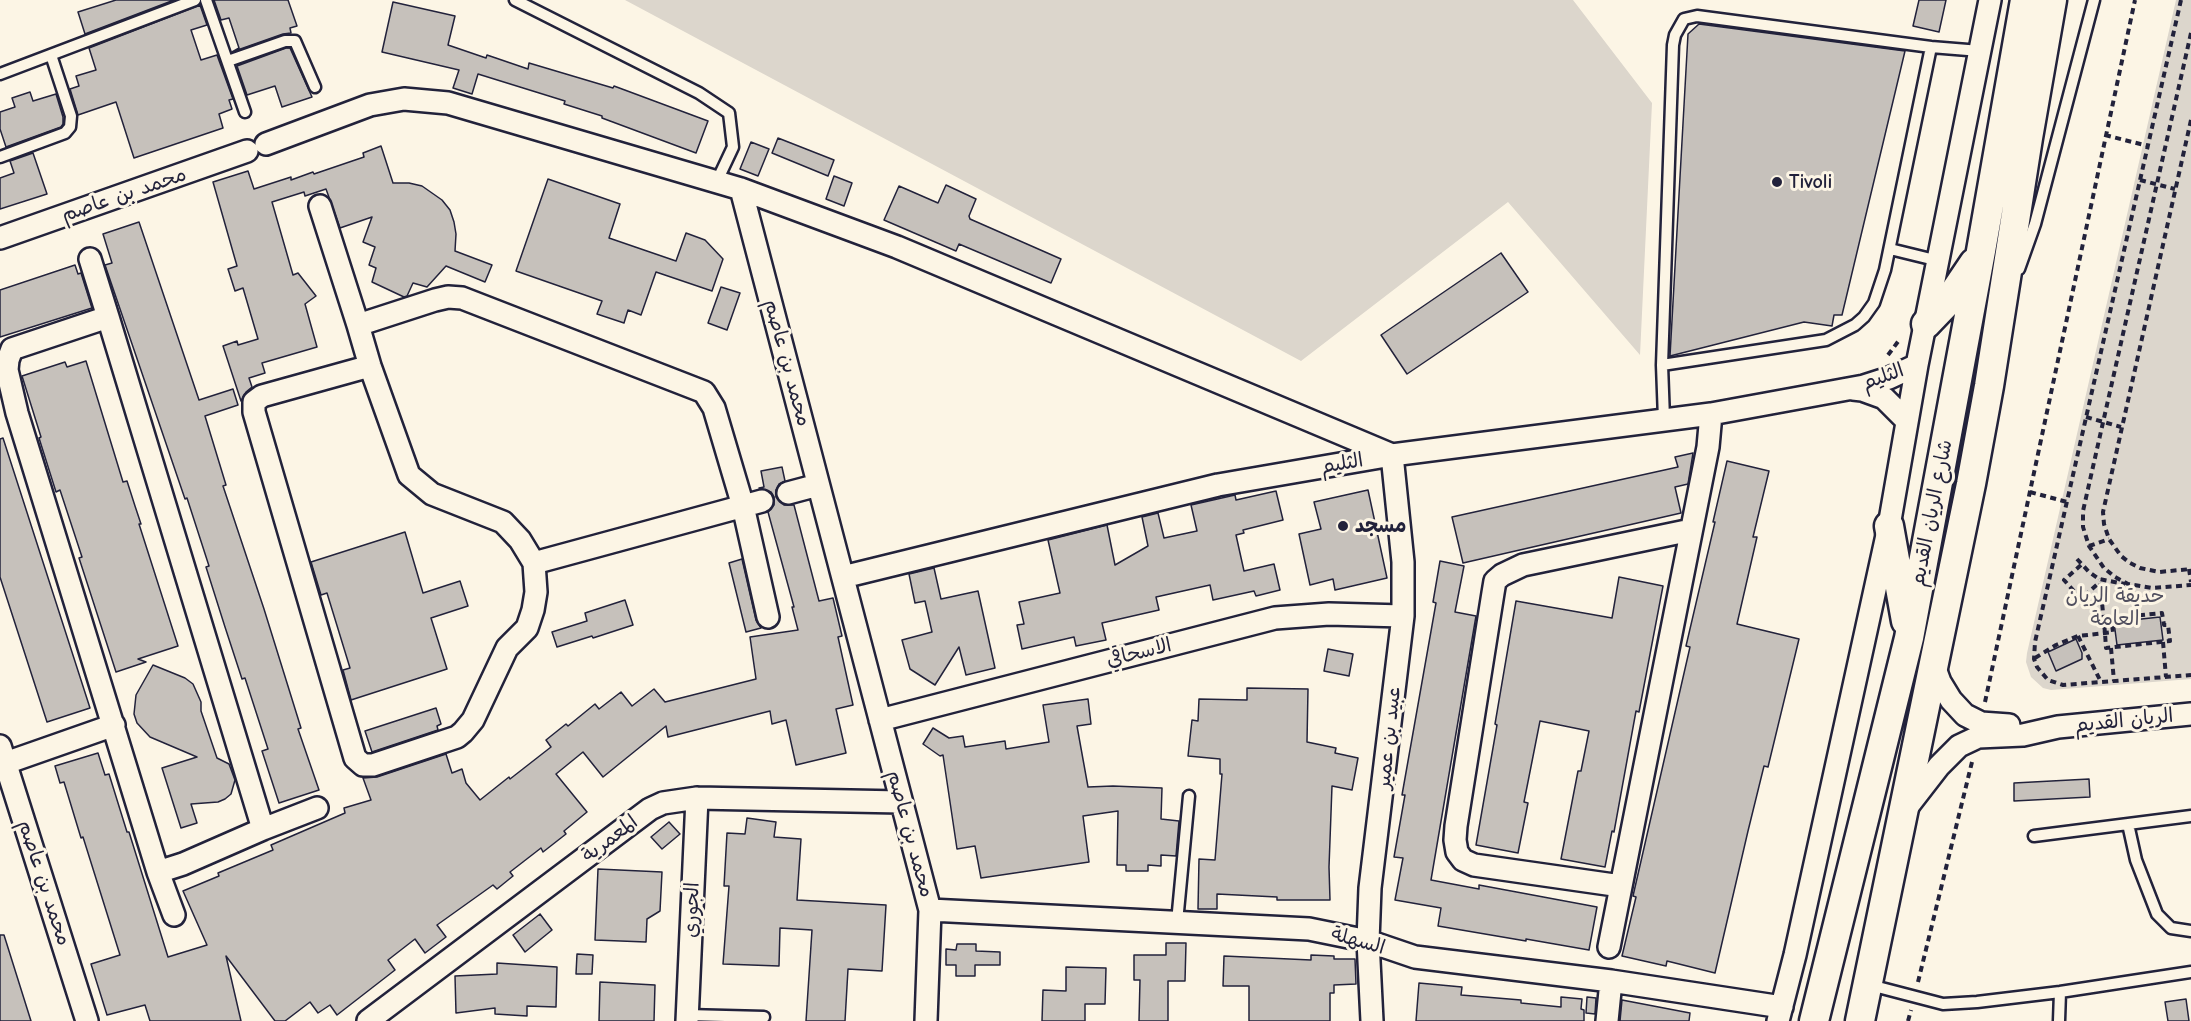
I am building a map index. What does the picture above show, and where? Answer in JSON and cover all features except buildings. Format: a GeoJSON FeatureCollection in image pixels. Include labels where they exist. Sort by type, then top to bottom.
{"type":"FeatureCollection","features":[{"type":"Feature","properties":{"kind":"street","name":"شارع الريان القديم"},"geometry":{"type":"LineString","coordinates":[[1780,1014],[1889,526],[1917,365],[1915,327],[1939,261],[1990,0]]}},
{"type":"Feature","properties":{"kind":"street","name":"شارع الريان القديم"},"geometry":{"type":"LineString","coordinates":[[1814,1021],[1910,638],[2025,0]]}},
{"type":"Feature","properties":{"kind":"street","name":"شارع الريان القديم"},"geometry":{"type":"LineString","coordinates":[[1860,1021],[1971,484],[2052,0]]}},
{"type":"Feature","properties":{"kind":"street","name":"محمد بن عاصم"},"geometry":{"type":"LineString","coordinates":[[0,238],[256,148],[370,105],[404,99],[448,103],[741,189],[930,910],[926,1021]]}},
{"type":"Feature","properties":{"kind":"street"},"geometry":{"type":"LineString","coordinates":[[741,189],[897,247],[1392,456]]}},
{"type":"Feature","properties":{"kind":"street"},"geometry":{"type":"LineString","coordinates":[[320,206],[370,366],[409,475],[432,494],[503,522],[519,540],[534,563],[536,592],[527,628],[507,648],[473,720],[463,732],[457,737],[373,765],[363,765],[355,758],[254,412],[254,402],[262,396],[370,366]]}},
{"type":"Feature","properties":{"kind":"street"},"geometry":{"type":"LineString","coordinates":[[1915,327],[1965,279],[1981,251]]}},
{"type":"Feature","properties":{"kind":"street"},"geometry":{"type":"LineString","coordinates":[[90,259],[263,829]]}},
{"type":"Feature","properties":{"kind":"street"},"geometry":{"type":"LineString","coordinates":[[358,325],[435,300],[448,297],[462,298],[704,392],[714,408],[753,503],[768,617]]}},
{"type":"Feature","properties":{"kind":"street"},"geometry":{"type":"LineString","coordinates":[[108,317],[12,349],[6,370],[17,413],[158,872],[174,915]]}},
{"type":"Feature","properties":{"kind":"street","name":"الثليم"},"geometry":{"type":"LineString","coordinates":[[843,577],[1218,485],[1392,456],[1711,414],[1849,389],[1889,378],[1917,365]]}},
{"type":"Feature","properties":{"kind":"street","name":"الثليم"},"geometry":{"type":"LineString","coordinates":[[1849,389],[1862,390],[1884,398],[1907,421]]}},
{"type":"Feature","properties":{"kind":"street"},"geometry":{"type":"LineString","coordinates":[[1609,947],[1708,447],[1711,414]]}},
{"type":"Feature","properties":{"kind":"street","name":"عبيد بن عمير"},"geometry":{"type":"LineString","coordinates":[[1372,1021],[1368,941],[1370,888],[1402,616],[1404,562],[1392,456]]}},
{"type":"Feature","properties":{"kind":"street"},"geometry":{"type":"LineString","coordinates":[[788,493],[818,485]]}},
{"type":"Feature","properties":{"kind":"street"},"geometry":{"type":"LineString","coordinates":[[534,563],[753,503]]}},
{"type":"Feature","properties":{"kind":"street"},"geometry":{"type":"LineString","coordinates":[[1889,526],[1910,638]]}},
{"type":"Feature","properties":{"kind":"street"},"geometry":{"type":"LineString","coordinates":[[1621,886],[1474,865],[1463,860],[1457,852],[1456,826],[1493,593],[1496,581],[1517,567],[1691,530]]}},
{"type":"Feature","properties":{"kind":"street","name":"الاسحاقي"},"geometry":{"type":"LineString","coordinates":[[880,720],[1275,618],[1329,614],[1402,616]]}},
{"type":"Feature","properties":{"kind":"street"},"geometry":{"type":"LineString","coordinates":[[1933,663],[1940,682],[1951,700],[1979,730]]}},
{"type":"Feature","properties":{"kind":"street","name":"الريان القديم"},"geometry":{"type":"LineString","coordinates":[[1904,811],[1939,766],[1979,730],[2034,734],[2058,727],[2191,714]]}},
{"type":"Feature","properties":{"kind":"street"},"geometry":{"type":"LineString","coordinates":[[2,758],[114,725]]}},
{"type":"Feature","properties":{"kind":"street","name":"محمد بن عاصم"},"geometry":{"type":"LineString","coordinates":[[2,758],[87,1021]]}},
{"type":"Feature","properties":{"kind":"street","name":"المعمرية"},"geometry":{"type":"LineString","coordinates":[[368,1021],[650,809],[663,803],[697,798],[901,802]]}},
{"type":"Feature","properties":{"kind":"street","name":"الجوري"},"geometry":{"type":"LineString","coordinates":[[687,1018],[697,798]]}},
{"type":"Feature","properties":{"kind":"street"},"geometry":{"type":"LineString","coordinates":[[158,872],[183,864],[317,808]]}},
{"type":"Feature","properties":{"kind":"street","name":"السهلة"},"geometry":{"type":"LineString","coordinates":[[930,910],[1309,929],[1368,941],[1415,957],[1611,981],[1780,1014]]}},
{"type":"Feature","properties":{"kind":"street"},"geometry":{"type":"LineString","coordinates":[[1607,1021],[1611,981]]}},
{"type":"Feature","properties":{"kind":"lane"},"geometry":{"type":"LineString","coordinates":[[0,74],[195,0]]}},
{"type":"Feature","properties":{"kind":"lane"},"geometry":{"type":"LineString","coordinates":[[206,0],[244,112]]}},
{"type":"Feature","properties":{"kind":"lane"},"geometry":{"type":"LineString","coordinates":[[515,0],[699,93],[729,113],[733,147],[717,182]]}},
{"type":"Feature","properties":{"kind":"lane"},"geometry":{"type":"LineString","coordinates":[[1998,329],[2035,224],[2094,0]]}},
{"type":"Feature","properties":{"kind":"lane"},"geometry":{"type":"LineString","coordinates":[[1664,419],[1662,365],[1673,45],[1679,25],[1684,19],[1697,16],[1931,47],[1980,51]]}},
{"type":"Feature","properties":{"kind":"lane"},"geometry":{"type":"LineString","coordinates":[[228,61],[285,40],[295,40],[315,87]]}},
{"type":"Feature","properties":{"kind":"lane"},"geometry":{"type":"LineString","coordinates":[[1662,365],[1826,340],[1855,325],[1874,303],[1881,286],[1890,249],[1931,47]]}},
{"type":"Feature","properties":{"kind":"lane"},"geometry":{"type":"LineString","coordinates":[[0,157],[65,133],[70,127],[72,116],[51,55]]}},
{"type":"Feature","properties":{"kind":"lane"},"geometry":{"type":"LineString","coordinates":[[1890,249],[1939,261]]}},
{"type":"Feature","properties":{"kind":"lane"},"geometry":{"type":"LineString","coordinates":[[1177,922],[1189,796]]}},
{"type":"Feature","properties":{"kind":"lane"},"geometry":{"type":"LineString","coordinates":[[2034,836],[2191,816]]}},
{"type":"Feature","properties":{"kind":"lane"},"geometry":{"type":"LineString","coordinates":[[2128,824],[2136,860],[2157,914],[2171,928],[2191,931]]}},
{"type":"Feature","properties":{"kind":"lane"},"geometry":{"type":"LineString","coordinates":[[1867,984],[1943,1004],[2060,992],[2191,972]]}},
{"type":"Feature","properties":{"kind":"lane"},"geometry":{"type":"LineString","coordinates":[[2059,1021],[2060,992]]}},
{"type":"Feature","properties":{"kind":"lane"},"geometry":{"type":"LineString","coordinates":[[687,1018],[764,1017]]}},
{"type":"Feature","properties":{"kind":"path"},"geometry":{"type":"LineString","coordinates":[[1908,1021],[1979,730],[2135,0]]}},
{"type":"Feature","properties":{"kind":"path"},"geometry":{"type":"LineString","coordinates":[[2181,0],[2067,501],[2034,659],[2041,674],[2063,685],[2191,675]]}},
{"type":"Feature","properties":{"kind":"path"},"geometry":{"type":"LineString","coordinates":[[2128,584],[2104,568],[2089,546],[2083,527],[2083,511],[2191,33]]}},
{"type":"Feature","properties":{"kind":"path"},"geometry":{"type":"LineString","coordinates":[[2077,559],[2099,580],[2152,588],[2191,584],[2190,569],[2158,572],[2140,568],[2121,556],[2109,539],[2103,512],[2191,120]]}},
{"type":"Feature","properties":{"kind":"path"},"geometry":{"type":"LineString","coordinates":[[2105,135],[2148,146]]}},
{"type":"Feature","properties":{"kind":"path"},"geometry":{"type":"LineString","coordinates":[[2140,180],[2175,189]]}},
{"type":"Feature","properties":{"kind":"path"},"geometry":{"type":"LineString","coordinates":[[1887,356],[1915,327]]}},
{"type":"Feature","properties":{"kind":"path"},"geometry":{"type":"LineString","coordinates":[[2086,417],[2121,427]]}},
{"type":"Feature","properties":{"kind":"path"},"geometry":{"type":"LineString","coordinates":[[2030,492],[2067,501]]}},
{"type":"Feature","properties":{"kind":"path"},"geometry":{"type":"LineString","coordinates":[[2089,546],[2109,539]]}},
{"type":"Feature","properties":{"kind":"path"},"geometry":{"type":"LineString","coordinates":[[2081,565],[2064,580],[2081,599],[2099,580]]}},
{"type":"Feature","properties":{"kind":"path"},"geometry":{"type":"LineString","coordinates":[[2034,659],[2056,645],[2078,636],[2104,633],[2113,632],[2111,618],[2162,613],[2164,625],[2168,624],[2170,641],[2106,648],[2104,633],[2099,580]]}},
{"type":"Feature","properties":{"kind":"path"},"geometry":{"type":"LineString","coordinates":[[2078,636],[2101,682]]}},
{"type":"Feature","properties":{"kind":"path"},"geometry":{"type":"LineString","coordinates":[[2163,642],[2166,677]]}},
{"type":"Feature","properties":{"kind":"path"},"geometry":{"type":"LineString","coordinates":[[2111,648],[2114,681]]}},
{"type":"Feature","properties":{"kind":"green space"},"geometry":{"type":"Polygon","coordinates":[[[625,0],[1573,0],[1652,103],[1640,355],[1508,202],[1301,361],[625,0]]]}},
{"type":"Feature","properties":{"kind":"green space","name":"حديقة الريان العامة"},"geometry":{"type":"Polygon","coordinates":[[[2176,0],[2191,0],[2191,679],[2051,690],[2043,688],[2031,677],[2026,662],[2027,653],[2176,0]]]}},
{"type":"Feature","properties":{"kind":"place","name":"Tivoli"},"geometry":{"type":"Point","coordinates":[1777,182]}},
{"type":"Feature","properties":{"kind":"place","name":"مسجد"},"geometry":{"type":"Point","coordinates":[1343,526]}}]}
